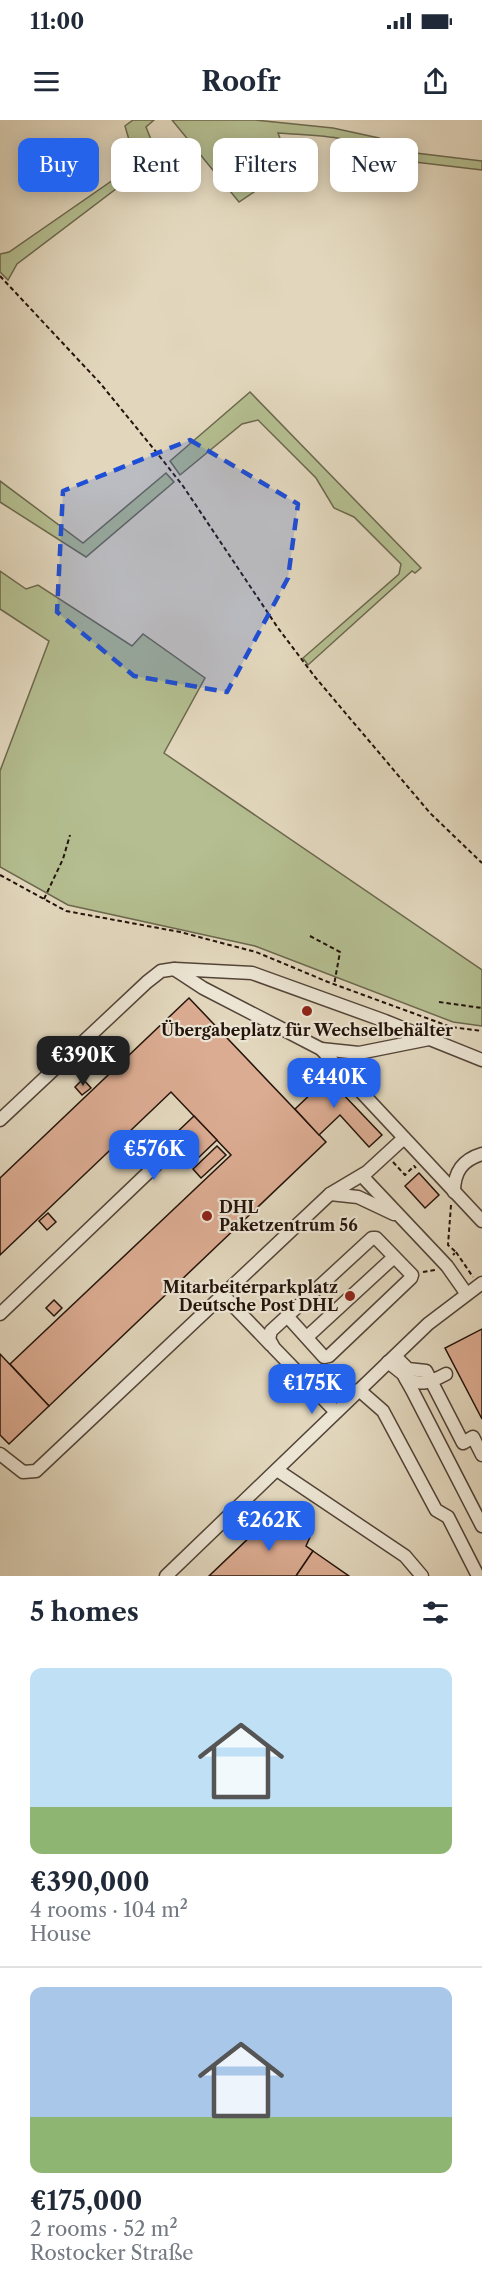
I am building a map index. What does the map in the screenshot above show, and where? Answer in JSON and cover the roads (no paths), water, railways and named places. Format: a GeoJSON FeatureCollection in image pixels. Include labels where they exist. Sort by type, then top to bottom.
{"type":"FeatureCollection","features":[{"type":"Feature","properties":{"kind":"street"},"geometry":{"type":"LineString","coordinates":[[174,969],[203,988],[321,1049],[404,1137],[449,1195],[482,1221]]}},
{"type":"Feature","properties":{"kind":"street"},"geometry":{"type":"LineString","coordinates":[[0,1120],[147,982],[160,971],[174,969],[252,973],[482,1060]]}},
{"type":"Feature","properties":{"kind":"street"},"geometry":{"type":"LineString","coordinates":[[321,1049],[359,1053],[430,1039]]}},
{"type":"Feature","properties":{"kind":"street"},"geometry":{"type":"LineString","coordinates":[[0,1454],[23,1472],[36,1471],[330,1194],[362,1176],[404,1137]]}},
{"type":"Feature","properties":{"kind":"street"},"geometry":{"type":"LineString","coordinates":[[449,1195],[458,1170],[465,1161],[482,1154]]}},
{"type":"Feature","properties":{"kind":"street"},"geometry":{"type":"LineString","coordinates":[[0,1314],[156,1165]]}},
{"type":"Feature","properties":{"kind":"street"},"geometry":{"type":"LineString","coordinates":[[362,1176],[445,1263],[466,1293]]}},
{"type":"Feature","properties":{"kind":"street"},"geometry":{"type":"LineString","coordinates":[[330,1194],[358,1197],[400,1217]]}},
{"type":"Feature","properties":{"kind":"street"},"geometry":{"type":"LineString","coordinates":[[274,1348],[268,1339],[271,1331],[287,1316],[372,1238],[376,1238],[412,1275],[329,1356],[324,1357],[287,1316]]}},
{"type":"Feature","properties":{"kind":"street"},"geometry":{"type":"LineString","coordinates":[[307,1337],[394,1257]]}},
{"type":"Feature","properties":{"kind":"street"},"geometry":{"type":"LineString","coordinates":[[165,1576],[428,1324],[480,1284]]}},
{"type":"Feature","properties":{"kind":"street"},"geometry":{"type":"LineString","coordinates":[[223,1295],[336,1412]]}},
{"type":"Feature","properties":{"kind":"street"},"geometry":{"type":"LineString","coordinates":[[391,1359],[406,1379],[482,1526]]}},
{"type":"Feature","properties":{"kind":"street"},"geometry":{"type":"LineString","coordinates":[[391,1359],[408,1369],[426,1371],[463,1443],[473,1437],[482,1455]]}},
{"type":"Feature","properties":{"kind":"street"},"geometry":{"type":"LineString","coordinates":[[406,1379],[416,1383],[431,1382],[446,1374]]}},
{"type":"Feature","properties":{"kind":"street"},"geometry":{"type":"LineString","coordinates":[[359,1390],[383,1411],[436,1510],[448,1517],[478,1576]]}},
{"type":"Feature","properties":{"kind":"street"},"geometry":{"type":"LineString","coordinates":[[277,1470],[405,1556],[422,1576]]}},
{"type":"Feature","properties":{"kind":"place","name":"Übergabeplatz für Wechselbehälter"},"geometry":{"type":"Point","coordinates":[307,1011]}},
{"type":"Feature","properties":{"kind":"place","name":"DHL Paketzentrum 56"},"geometry":{"type":"Point","coordinates":[207,1216]}},
{"type":"Feature","properties":{"kind":"place","name":"Mitarbeiterparkplatz Deutsche Post DHL"},"geometry":{"type":"Point","coordinates":[350,1296]}}]}
